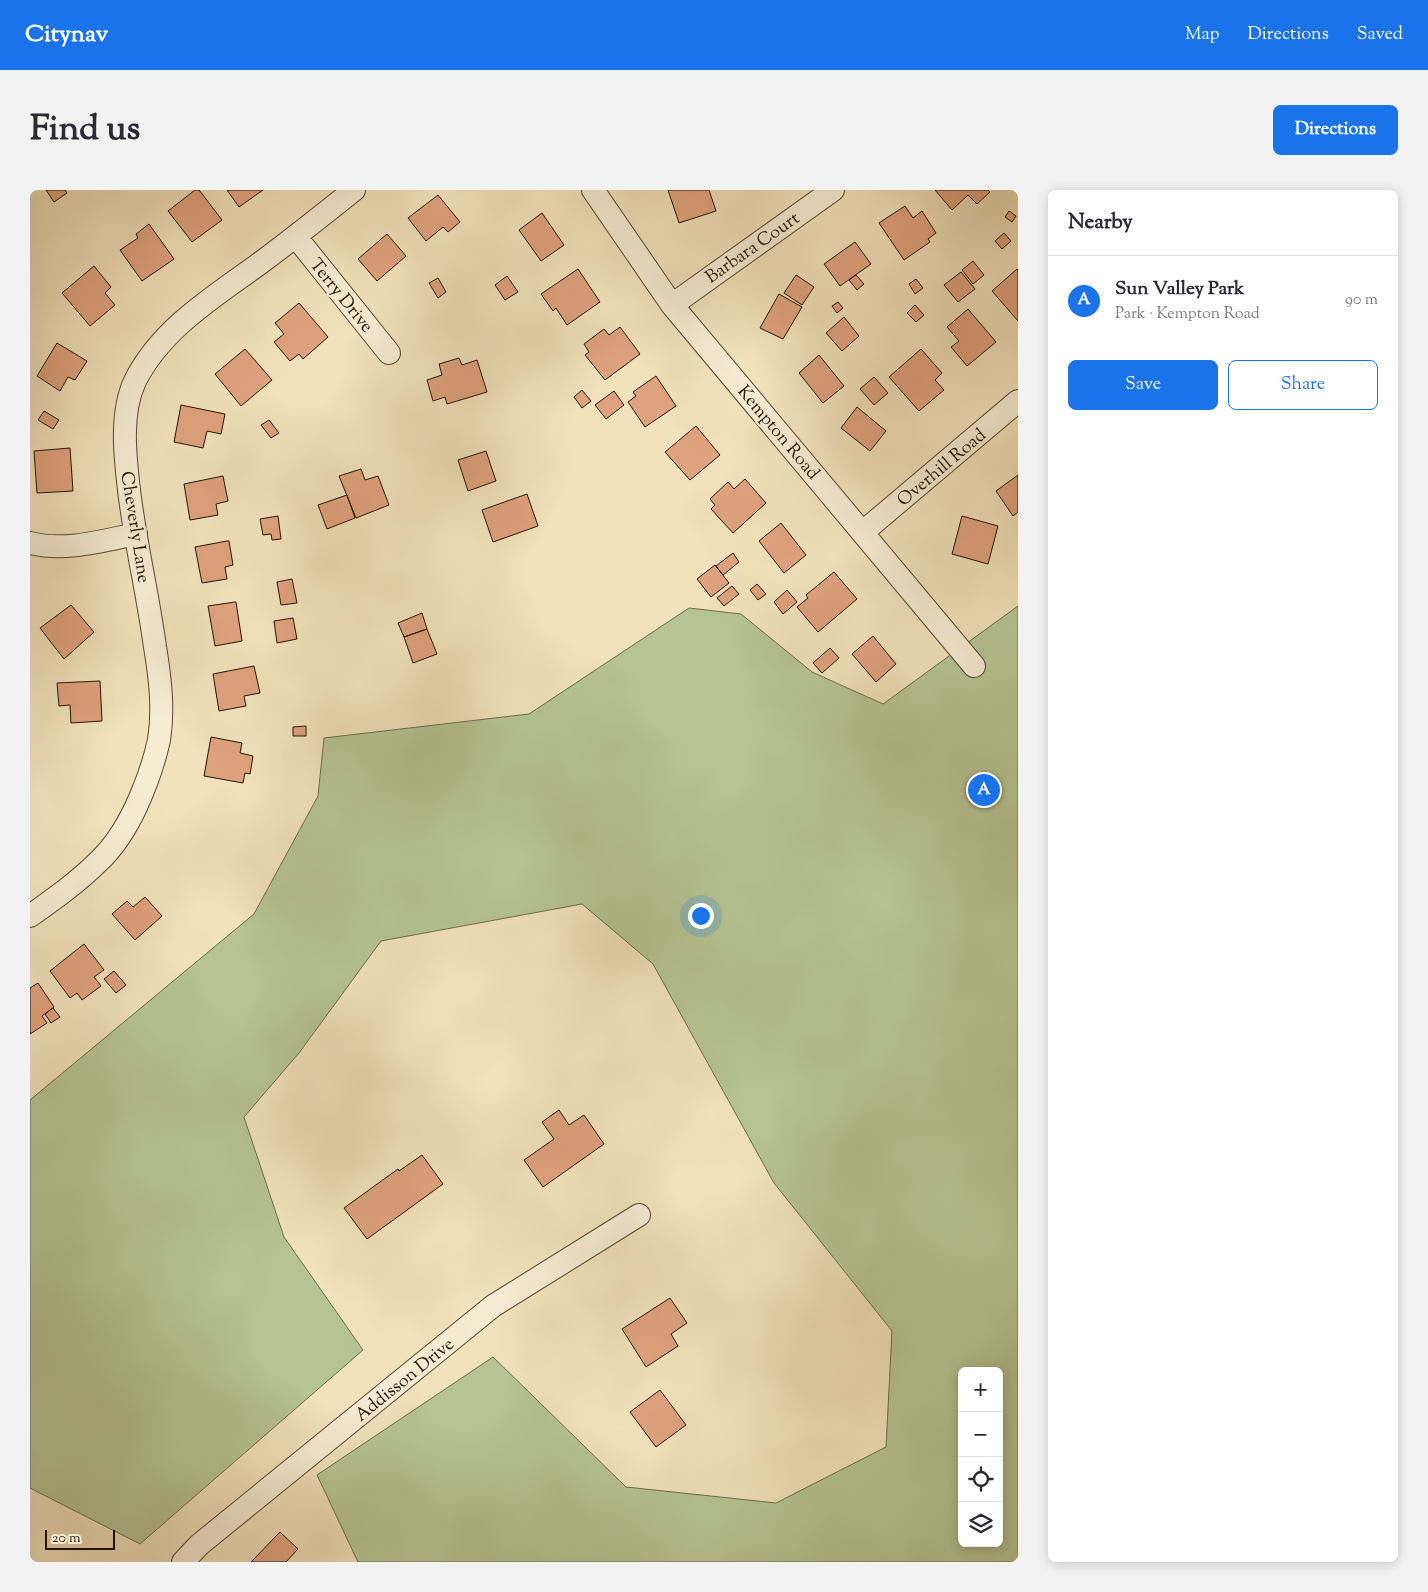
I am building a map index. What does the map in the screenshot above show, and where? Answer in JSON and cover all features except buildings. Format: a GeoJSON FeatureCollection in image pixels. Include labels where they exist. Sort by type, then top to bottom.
{"type":"FeatureCollection","features":[{"type":"Feature","properties":{"kind":"street","name":"Cheverly Lane"},"geometry":{"type":"LineString","coordinates":[[30,916],[72,886],[101,860],[126,828],[146,785],[159,738],[161,696],[149,603],[136,534],[125,450],[126,413],[134,382],[152,353],[174,328],[296,237],[354,190]]}},
{"type":"Feature","properties":{"kind":"street","name":"Kempton Road"},"geometry":{"type":"LineString","coordinates":[[593,190],[672,305],[974,666]]}},
{"type":"Feature","properties":{"kind":"street","name":"Barbara Court"},"geometry":{"type":"LineString","coordinates":[[672,305],[833,190]]}},
{"type":"Feature","properties":{"kind":"street","name":"Terry Drive"},"geometry":{"type":"LineString","coordinates":[[296,237],[389,353]]}},
{"type":"Feature","properties":{"kind":"street","name":"Overhill Road"},"geometry":{"type":"LineString","coordinates":[[863,532],[1018,401]]}},
{"type":"Feature","properties":{"kind":"street"},"geometry":{"type":"LineString","coordinates":[[30,543],[62,546],[97,542],[136,534]]}},
{"type":"Feature","properties":{"kind":"street","name":"Addisson Drive"},"geometry":{"type":"LineString","coordinates":[[183,1562],[199,1545],[493,1306],[639,1215]]}},
{"type":"Feature","properties":{"kind":"green space"},"geometry":{"type":"Polygon","coordinates":[[[1018,606],[1018,1562],[358,1562],[317,1475],[493,1357],[626,1487],[776,1503],[886,1447],[892,1331],[774,1183],[653,964],[582,904],[381,941],[299,1053],[244,1117],[284,1237],[363,1350],[140,1544],[30,1488],[30,1100],[254,914],[318,796],[324,738],[529,714],[689,608],[741,614],[812,672],[883,704],[1018,606]]]}},
{"type":"Feature","properties":{"kind":"place","name":"Sun Valley Park"},"geometry":{"type":"Point","coordinates":[984,790]}}]}
